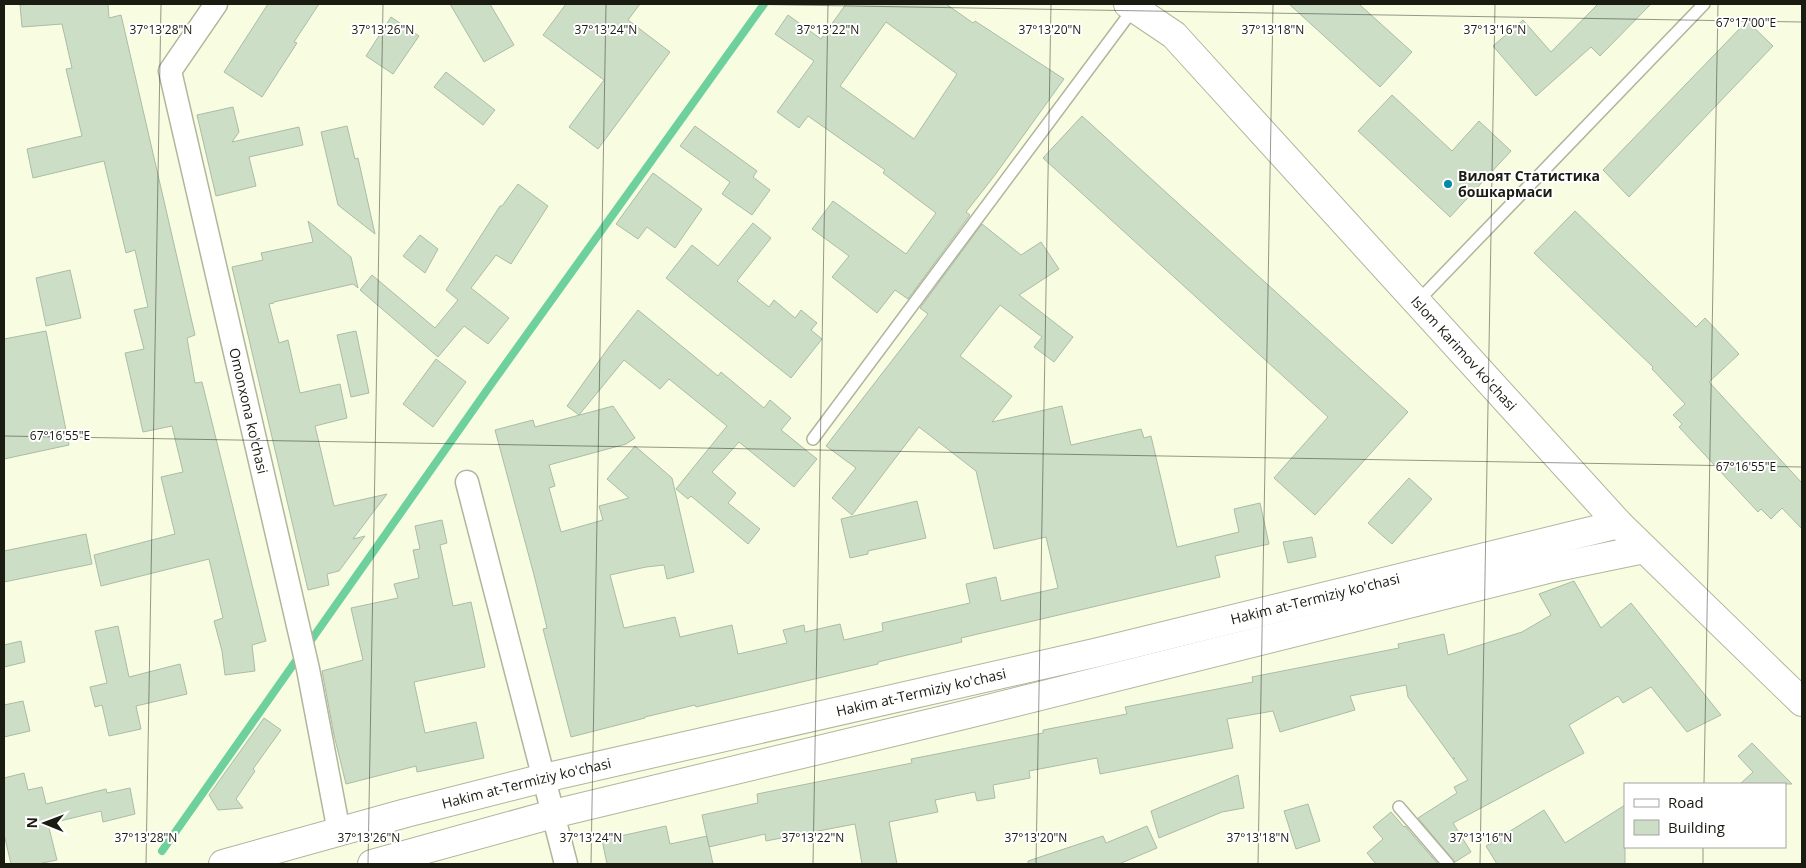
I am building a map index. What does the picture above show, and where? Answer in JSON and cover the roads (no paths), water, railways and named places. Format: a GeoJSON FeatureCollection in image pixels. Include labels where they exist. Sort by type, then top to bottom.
{"type":"FeatureCollection","features":[{"type":"Feature","properties":{"kind":"main road","name":"Islom Karimov ko'chasi"},"geometry":{"type":"LineString","coordinates":[[1131,6],[1174,35],[1619,524],[1802,702]]}},
{"type":"Feature","properties":{"kind":"main road","name":"Hakim at-Termiziy ko'chasi"},"geometry":{"type":"LineString","coordinates":[[222,864],[544,778],[1099,652],[1619,524]]}},
{"type":"Feature","properties":{"kind":"main road","name":"Hakim at-Termiziy ko'chasi"},"geometry":{"type":"LineString","coordinates":[[372,864],[553,814],[955,717],[1552,568],[1644,549]]}},
{"type":"Feature","properties":{"kind":"street","name":"Omonxona ko'chasi"},"geometry":{"type":"LineString","coordinates":[[216,4],[170,71],[308,669],[339,832]]}},
{"type":"Feature","properties":{"kind":"street"},"geometry":{"type":"LineString","coordinates":[[468,482],[566,864]]}},
{"type":"Feature","properties":{"kind":"lane"},"geometry":{"type":"LineString","coordinates":[[1417,302],[1704,4]]}},
{"type":"Feature","properties":{"kind":"lane"},"geometry":{"type":"LineString","coordinates":[[813,439],[1131,6]]}},
{"type":"Feature","properties":{"kind":"lane"},"geometry":{"type":"LineString","coordinates":[[1399,807],[1448,864]]}},
{"type":"Feature","properties":{"kind":"waterway"},"geometry":{"type":"LineString","coordinates":[[307,646],[492,383],[764,4]]}},
{"type":"Feature","properties":{"kind":"waterway"},"geometry":{"type":"LineString","coordinates":[[162,851],[300,655]]}},
{"type":"Feature","properties":{"kind":"place","name":"Вилоят Статистика бошкармаси"},"geometry":{"type":"Point","coordinates":[1448,184]}}]}
